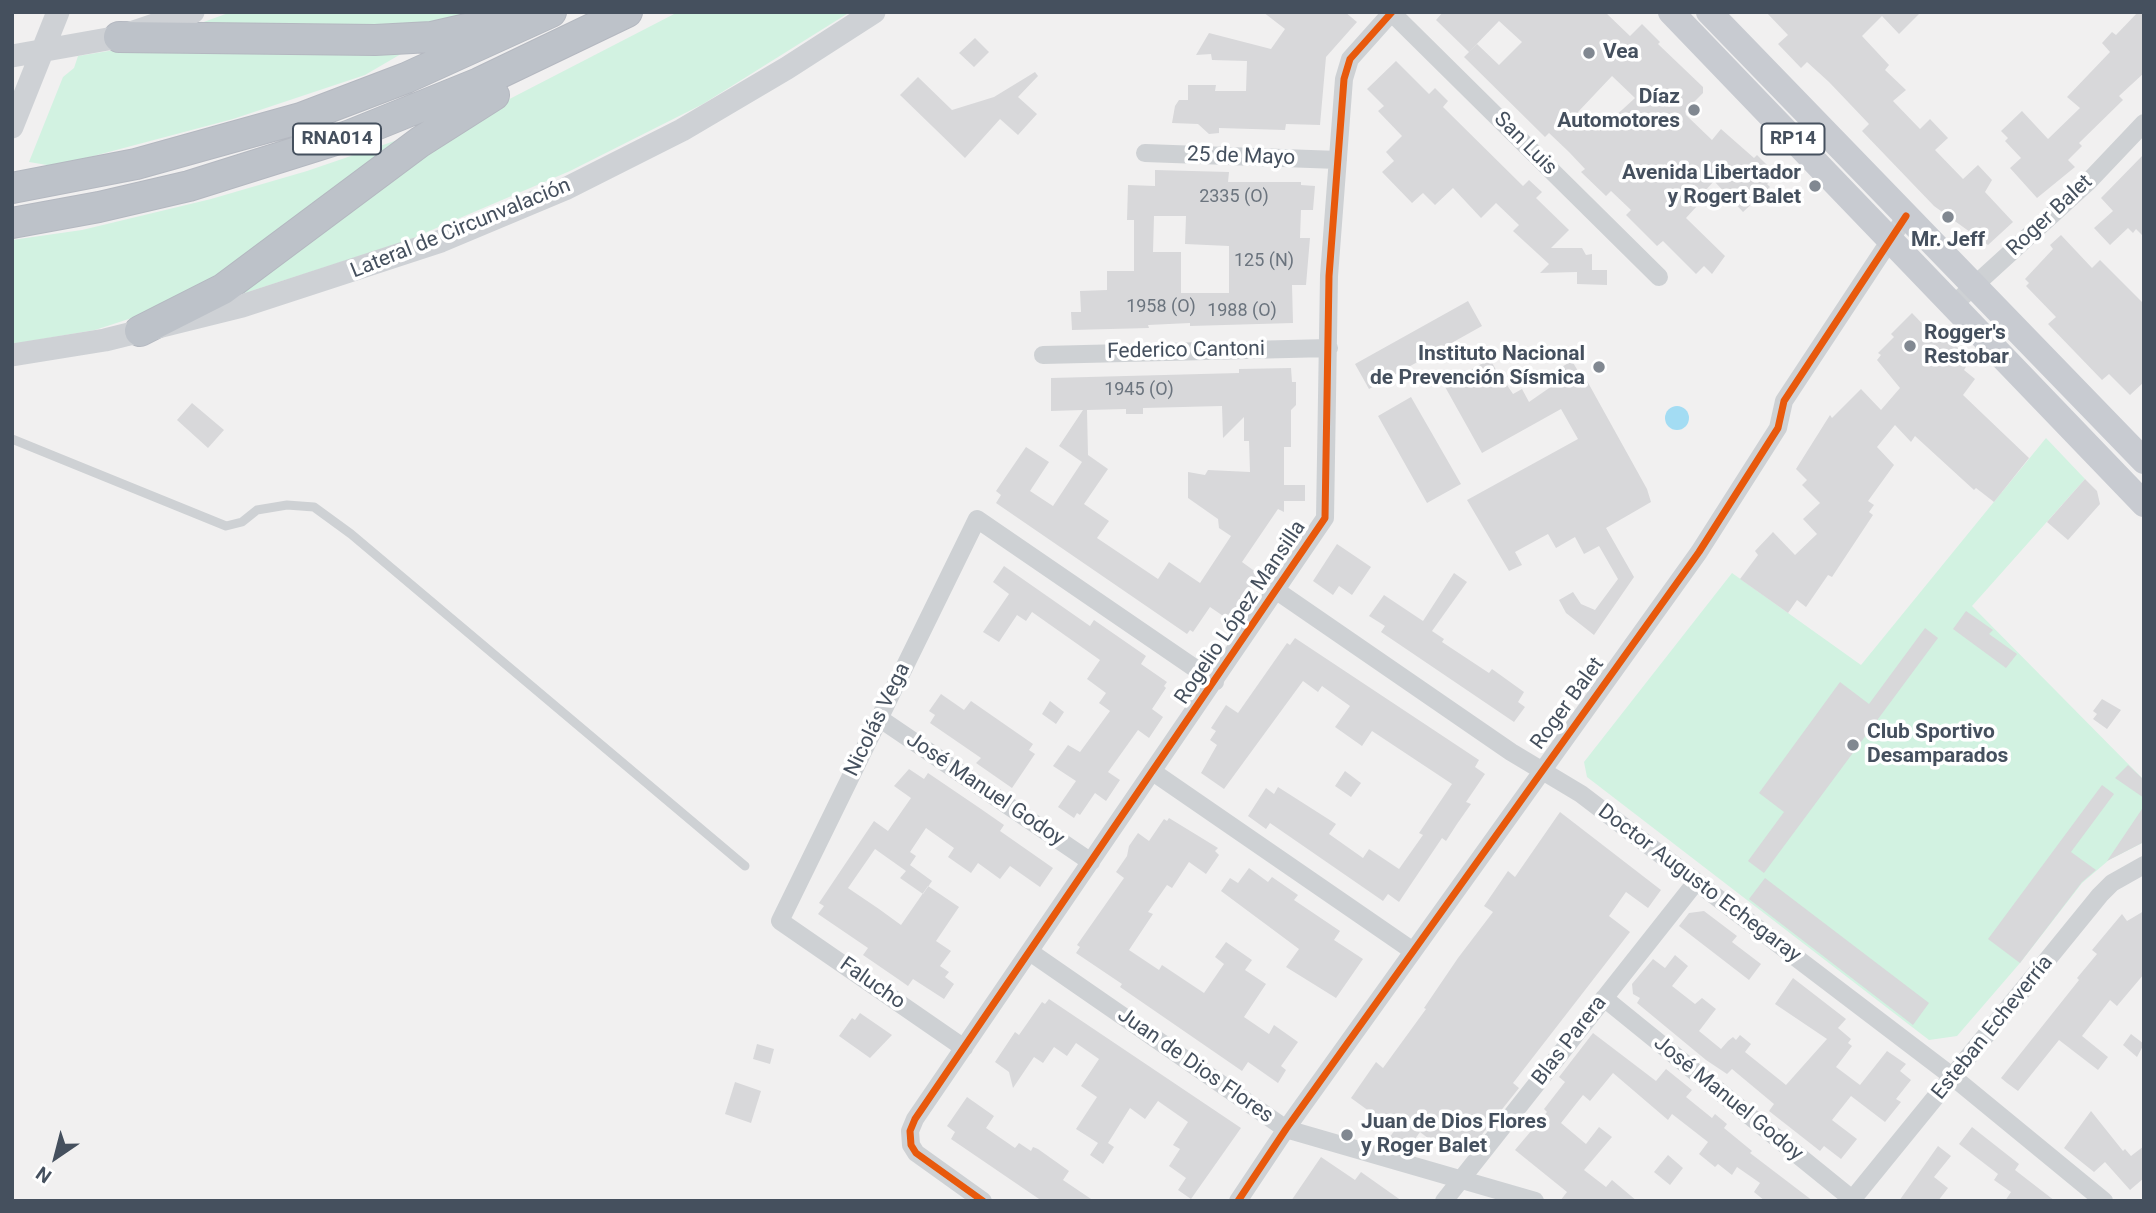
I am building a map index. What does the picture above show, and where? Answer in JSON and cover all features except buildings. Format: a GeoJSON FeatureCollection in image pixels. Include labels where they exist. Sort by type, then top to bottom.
{"type":"FeatureCollection","features":[{"type":"Feature","properties":{"kind":"highway"},"geometry":{"type":"LineString","coordinates":[[119,37],[375,40],[432,37],[528,12]]}},
{"type":"Feature","properties":{"kind":"highway","name":"RNA014"},"geometry":{"type":"LineString","coordinates":[[12,188],[205,146],[301,118],[406,78],[551,12]]}},
{"type":"Feature","properties":{"kind":"highway"},"geometry":{"type":"LineString","coordinates":[[140,331],[223,289],[420,142],[620,16]]}},
{"type":"Feature","properties":{"kind":"highway","name":"RNA014"},"geometry":{"type":"LineString","coordinates":[[22,221],[188,186],[348,136],[457,93],[620,16]]}},
{"type":"Feature","properties":{"kind":"main road","name":"RP14"},"geometry":{"type":"LineString","coordinates":[[1671,12],[2144,504]]}},
{"type":"Feature","properties":{"kind":"main road","name":"RP14"},"geometry":{"type":"LineString","coordinates":[[1715,14],[2144,461]]}},
{"type":"Feature","properties":{"kind":"street"},"geometry":{"type":"LineString","coordinates":[[12,127],[58,12]]}},
{"type":"Feature","properties":{"kind":"street"},"geometry":{"type":"LineString","coordinates":[[12,56],[119,37],[193,12]]}},
{"type":"Feature","properties":{"kind":"street","name":"Lateral de Circunvalación"},"geometry":{"type":"LineString","coordinates":[[12,355],[105,340],[317,284],[408,254],[512,213],[708,116],[874,12]]}},
{"type":"Feature","properties":{"kind":"street","name":"Rogelio López Mansilla"},"geometry":{"type":"LineString","coordinates":[[983,1201],[926,1161],[911,1145],[910,1131],[915,1119],[1323,524],[1327,510],[1329,276],[1344,79],[1348,63],[1392,12]]}},
{"type":"Feature","properties":{"kind":"street","name":"San Luis"},"geometry":{"type":"LineString","coordinates":[[1392,12],[1659,277]]}},
{"type":"Feature","properties":{"kind":"street"},"geometry":{"type":"LineString","coordinates":[[1696,38],[1715,14]]}},
{"type":"Feature","properties":{"kind":"street","name":"Roger Balet"},"geometry":{"type":"LineString","coordinates":[[1953,305],[2088,182],[2144,123]]}},
{"type":"Feature","properties":{"kind":"street","name":"25 de Mayo"},"geometry":{"type":"LineString","coordinates":[[1145,153],[1338,160]]}},
{"type":"Feature","properties":{"kind":"street","name":"Roger Balet"},"geometry":{"type":"LineString","coordinates":[[1238,1201],[1286,1129],[1699,552],[1778,428],[1784,401],[1906,216]]}},
{"type":"Feature","properties":{"kind":"street","name":"Federico Cantoni"},"geometry":{"type":"LineString","coordinates":[[1043,355],[1329,348]]}},
{"type":"Feature","properties":{"kind":"street","name":"Nicolás Vega"},"geometry":{"type":"LineString","coordinates":[[780,921],[977,519],[1215,682]]}},
{"type":"Feature","properties":{"kind":"street","name":"Doctor Augusto Echegaray"},"geometry":{"type":"LineString","coordinates":[[1277,592],[1542,771],[1581,794],[1953,1077],[2104,1201]]}},
{"type":"Feature","properties":{"kind":"street","name":"José Manuel Godoy"},"geometry":{"type":"LineString","coordinates":[[879,718],[1091,862]]}},
{"type":"Feature","properties":{"kind":"street"},"geometry":{"type":"LineString","coordinates":[[1153,772],[1413,951]]}},
{"type":"Feature","properties":{"kind":"street","name":"Esteban Echeverría"},"geometry":{"type":"LineString","coordinates":[[1851,1200],[2100,895],[2112,883],[2144,865]]}},
{"type":"Feature","properties":{"kind":"street","name":"Blas Parera"},"geometry":{"type":"LineString","coordinates":[[1444,1201],[1696,882]]}},
{"type":"Feature","properties":{"kind":"street","name":"Falucho"},"geometry":{"type":"LineString","coordinates":[[780,921],[964,1048]]}},
{"type":"Feature","properties":{"kind":"street","name":"Juan de Dios Flores"},"geometry":{"type":"LineString","coordinates":[[1030,951],[1286,1129],[1535,1201]]}},
{"type":"Feature","properties":{"kind":"street","name":"José Manuel Godoy"},"geometry":{"type":"LineString","coordinates":[[1604,998],[1851,1200]]}},
{"type":"Feature","properties":{"kind":"lane"},"geometry":{"type":"LineString","coordinates":[[12,439],[226,526],[242,522],[257,510],[287,505],[314,507],[351,534],[745,866]]}},
{"type":"Feature","properties":{"kind":"green space"},"geometry":{"type":"Polygon","coordinates":[[[231,12],[470,12],[434,22],[401,25],[201,23],[231,12]]]}},
{"type":"Feature","properties":{"kind":"green space"},"geometry":{"type":"Polygon","coordinates":[[[678,12],[850,12],[703,104],[570,171],[406,241],[223,300],[494,107],[678,12]]]}},
{"type":"Feature","properties":{"kind":"green space"},"geometry":{"type":"Polygon","coordinates":[[[413,47],[365,75],[233,119],[53,166],[29,162],[63,77],[74,68],[78,56],[121,49],[413,47]]]}},
{"type":"Feature","properties":{"kind":"green space"},"geometry":{"type":"Polygon","coordinates":[[[415,134],[187,300],[95,330],[12,344],[12,240],[82,230],[211,199],[307,171],[415,134]]]}},
{"type":"Feature","properties":{"kind":"green space","name":"Club Sportivo Desamparados"},"geometry":{"type":"Polygon","coordinates":[[[2046,438],[2085,479],[1972,606],[2144,780],[2144,842],[2109,860],[2082,883],[2020,963],[1957,1036],[1929,1040],[1587,777],[1584,762],[1732,573],[1861,665],[2046,438]]]}},
{"type":"Feature","properties":{"kind":"water"},"geometry":{"type":"Polygon","coordinates":[[[1677,406],[1685,410],[1689,418],[1685,426],[1677,430],[1669,426],[1665,418],[1669,410],[1677,406]]]}},
{"type":"Feature","properties":{"kind":"cycle path"},"geometry":{"type":"LineString","coordinates":[[983,1201],[916,1153],[911,1145],[910,1131],[915,1119],[1325,518],[1329,276],[1344,79],[1350,59],[1392,12]]}},
{"type":"Feature","properties":{"kind":"cycle path"},"geometry":{"type":"LineString","coordinates":[[1238,1201],[1286,1129],[1699,552],[1778,428],[1784,401],[1906,216]]}},
{"type":"Feature","properties":{"kind":"place","name":"Vea"},"geometry":{"type":"Point","coordinates":[1589,53]}},
{"type":"Feature","properties":{"kind":"place","name":"Díaz Automotores"},"geometry":{"type":"Point","coordinates":[1694,110]}},
{"type":"Feature","properties":{"kind":"place","name":"Avenida Libertador y Rogert Balet"},"geometry":{"type":"Point","coordinates":[1815,186]}},
{"type":"Feature","properties":{"kind":"place","name":"Mr. Jeff"},"geometry":{"type":"Point","coordinates":[1948,217]}},
{"type":"Feature","properties":{"kind":"place","name":"Rogger's Restobar"},"geometry":{"type":"Point","coordinates":[1910,346]}},
{"type":"Feature","properties":{"kind":"place","name":"Instituto Nacional de Prevención Sísmica"},"geometry":{"type":"Point","coordinates":[1599,367]}},
{"type":"Feature","properties":{"kind":"place","name":"Club Sportivo Desamparados"},"geometry":{"type":"Point","coordinates":[1853,745]}},
{"type":"Feature","properties":{"kind":"place","name":"Juan de Dios Flores y Roger Balet"},"geometry":{"type":"Point","coordinates":[1347,1135]}}]}
